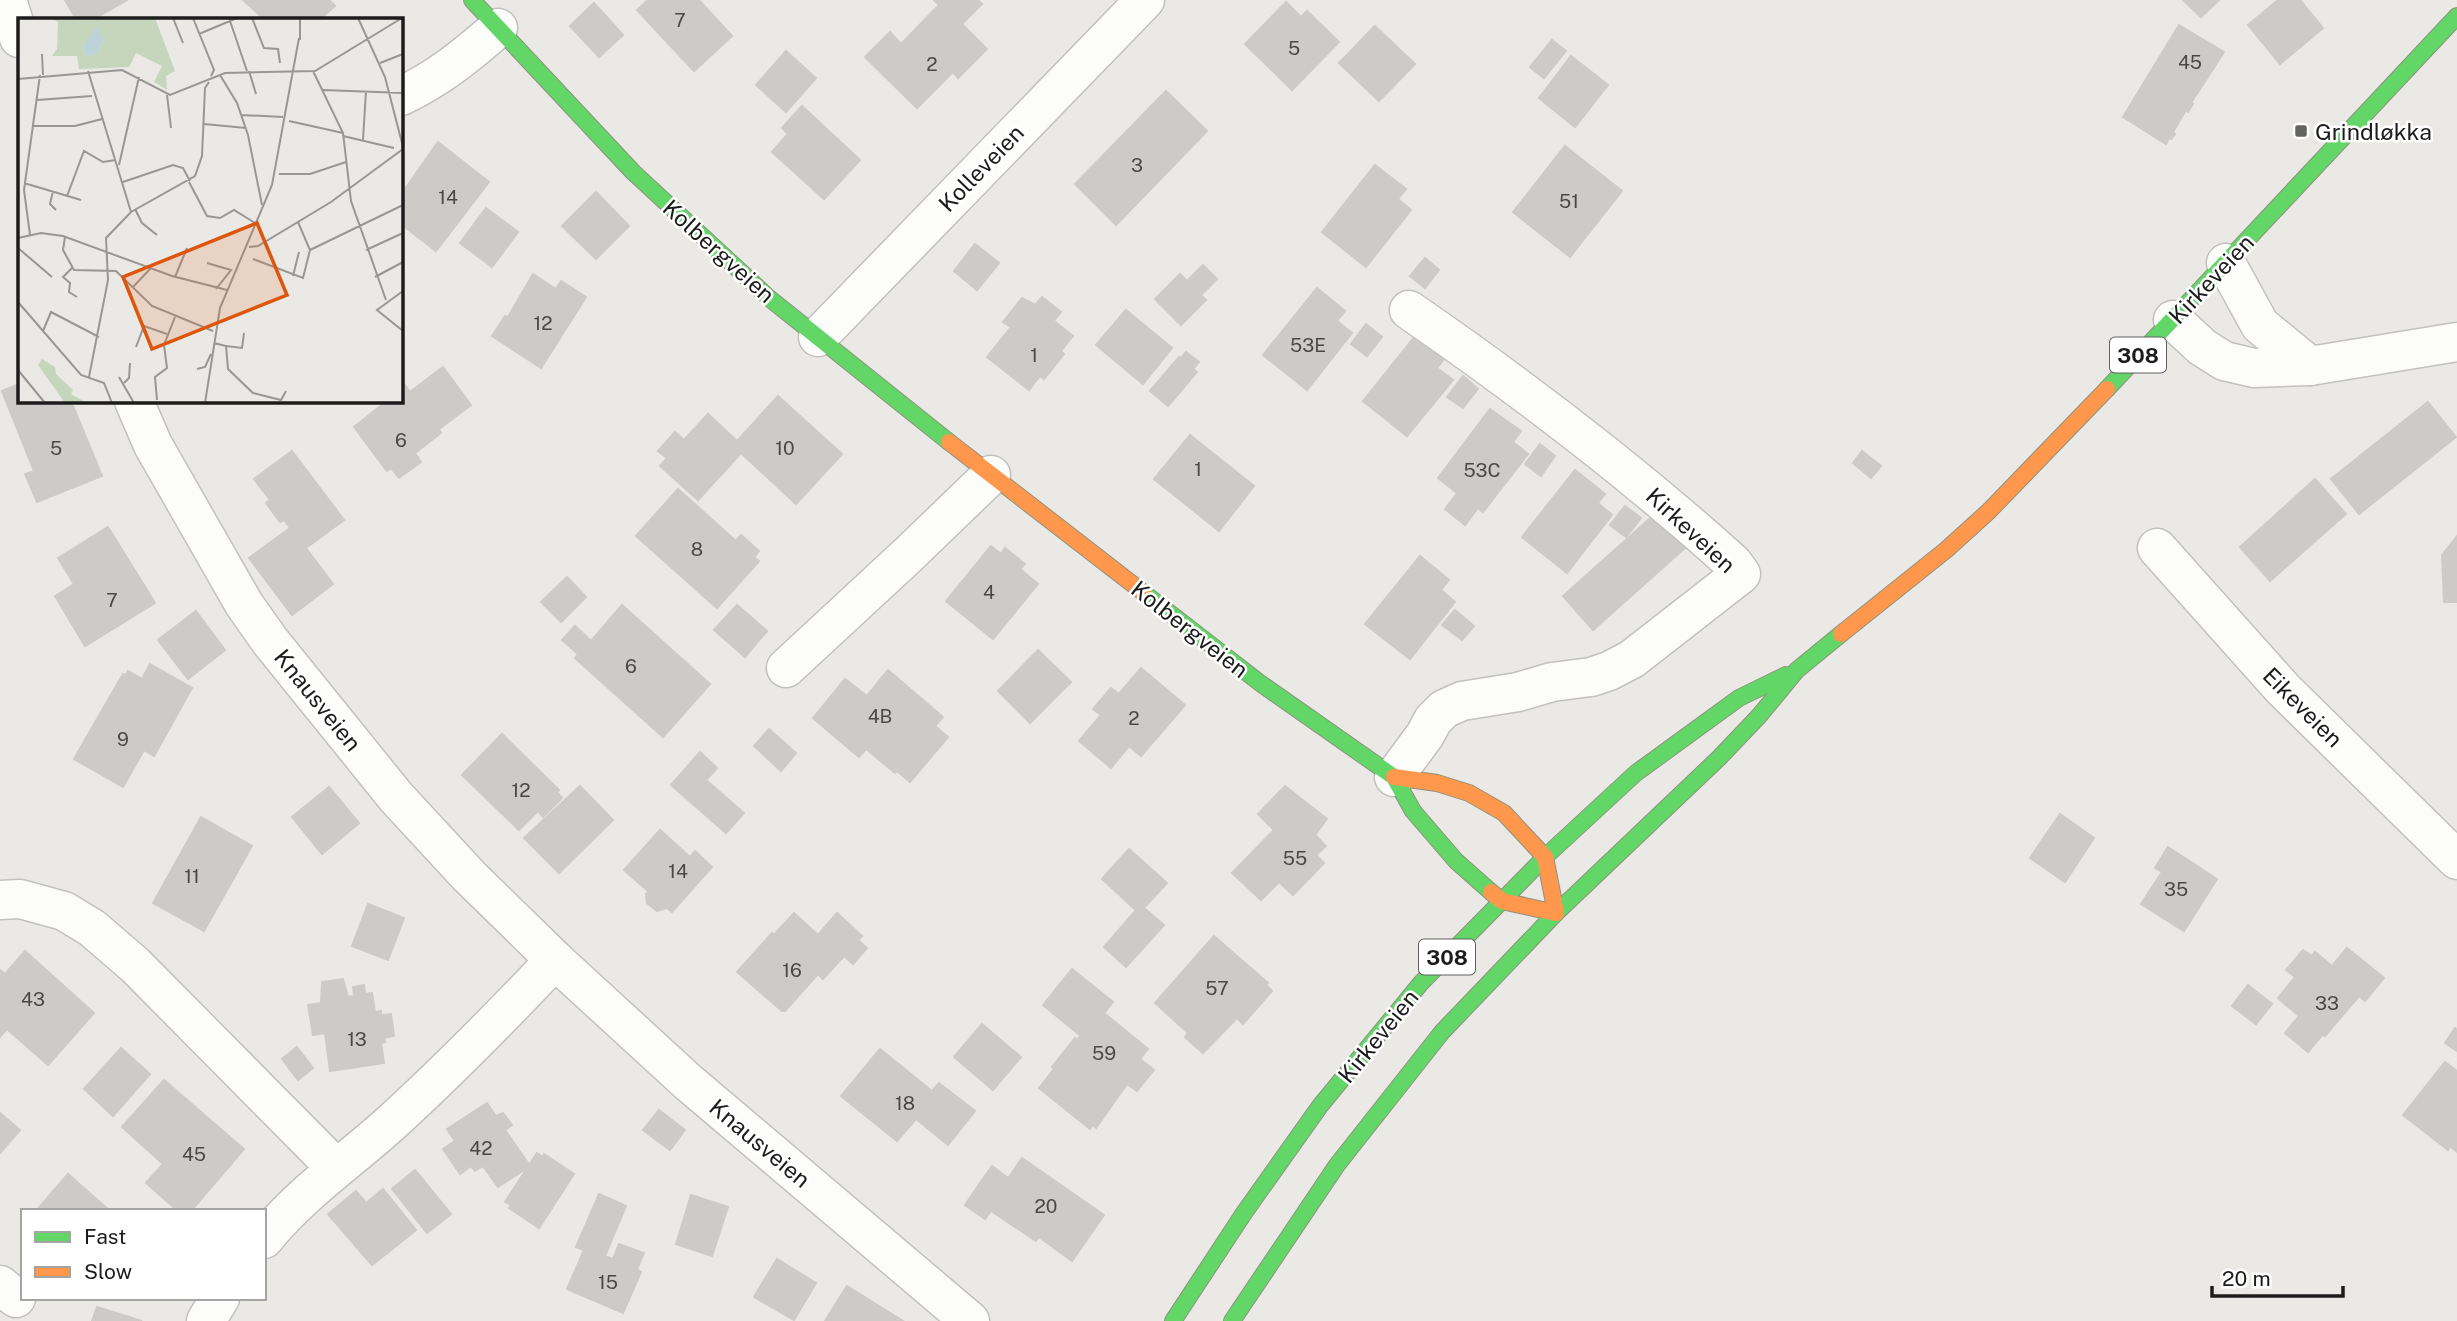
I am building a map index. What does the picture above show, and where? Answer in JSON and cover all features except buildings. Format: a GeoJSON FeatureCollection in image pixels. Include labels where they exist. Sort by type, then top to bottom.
{"type":"FeatureCollection","features":[{"type":"Feature","properties":{"kind":"main road","name":"Kolbergveien"},"geometry":{"type":"LineString","coordinates":[[472,0],[634,172],[769,298],[1259,683],[1394,777],[1413,811],[1456,862],[1502,901],[1556,913]]}},
{"type":"Feature","properties":{"kind":"main road","name":"Kirkeveien"},"geometry":{"type":"LineString","coordinates":[[1232,1321],[1316,1195],[1383,1104],[1442,1032],[1556,913],[1719,758],[1797,670],[1946,550],[1989,511],[2173,320],[2457,16]]}},
{"type":"Feature","properties":{"kind":"main road","name":"Kirkeveien"},"geometry":{"type":"LineString","coordinates":[[1173,1321],[1244,1213],[1320,1106],[1421,983],[1545,857],[1636,773],[1739,698],[1797,670]]}},
{"type":"Feature","properties":{"kind":"main road","name":"Kolbergveien"},"geometry":{"type":"LineString","coordinates":[[1394,777],[1437,783],[1469,793],[1504,813],[1545,857]]}},
{"type":"Feature","properties":{"kind":"main road"},"geometry":{"type":"LineString","coordinates":[[1545,857],[1556,913]]}},
{"type":"Feature","properties":{"kind":"street"},"geometry":{"type":"LineString","coordinates":[[6,0],[18,35]]}},
{"type":"Feature","properties":{"kind":"street","name":"Kolleveien"},"geometry":{"type":"LineString","coordinates":[[818,337],[1146,0]]}},
{"type":"Feature","properties":{"kind":"street"},"geometry":{"type":"LineString","coordinates":[[402,96],[426,85],[453,67],[498,28]]}},
{"type":"Feature","properties":{"kind":"street"},"geometry":{"type":"LineString","coordinates":[[2226,263],[2260,325],[2310,366]]}},
{"type":"Feature","properties":{"kind":"street","name":"Kirkeveien"},"geometry":{"type":"LineString","coordinates":[[1394,777],[1433,720],[1444,709],[1462,701],[1518,692],[1609,671],[1633,659],[1741,574],[1666,502],[1487,364],[1409,310]]}},
{"type":"Feature","properties":{"kind":"street"},"geometry":{"type":"LineString","coordinates":[[2173,320],[2202,347],[2224,361],[2254,368],[2310,366],[2457,342]]}},
{"type":"Feature","properties":{"kind":"street","name":"Knausveien"},"geometry":{"type":"LineString","coordinates":[[134,402],[153,445],[244,604],[396,797],[469,876],[555,960],[688,1082],[970,1321]]}},
{"type":"Feature","properties":{"kind":"street"},"geometry":{"type":"LineString","coordinates":[[786,668],[991,475]]}},
{"type":"Feature","properties":{"kind":"street","name":"Eikeveien"},"geometry":{"type":"LineString","coordinates":[[2157,548],[2283,689],[2457,860]]}},
{"type":"Feature","properties":{"kind":"street"},"geometry":{"type":"LineString","coordinates":[[0,900],[20,899],[64,911],[92,928],[135,965],[336,1168]]}},
{"type":"Feature","properties":{"kind":"street"},"geometry":{"type":"LineString","coordinates":[[266,1236],[336,1168],[389,1125],[449,1069],[555,960]]}},
{"type":"Feature","properties":{"kind":"street"},"geometry":{"type":"LineString","coordinates":[[206,1321],[219,1300]]}},
{"type":"Feature","properties":{"kind":"traffic: fast"},"geometry":{"type":"LineString","coordinates":[[472,0],[633,172],[769,298],[949,442]]}},
{"type":"Feature","properties":{"kind":"traffic: fast"},"geometry":{"type":"LineString","coordinates":[[2107,389],[2457,16]]}},
{"type":"Feature","properties":{"kind":"traffic: fast"},"geometry":{"type":"LineString","coordinates":[[1144,593],[1260,683],[1394,777],[1413,811],[1456,861],[1491,892]]}},
{"type":"Feature","properties":{"kind":"traffic: fast"},"geometry":{"type":"LineString","coordinates":[[1232,1321],[1337,1165],[1442,1032],[1556,913],[1719,758],[1797,670],[1841,634]]}},
{"type":"Feature","properties":{"kind":"traffic: fast"},"geometry":{"type":"LineString","coordinates":[[1173,1321],[1244,1213],[1320,1106],[1421,983],[1545,857],[1636,773],[1739,698],[1786,675]]}},
{"type":"Feature","properties":{"kind":"traffic: slow"},"geometry":{"type":"LineString","coordinates":[[1841,634],[1946,550],[1989,511],[2107,389]]}},
{"type":"Feature","properties":{"kind":"traffic: slow"},"geometry":{"type":"LineString","coordinates":[[949,442],[1144,593]]}},
{"type":"Feature","properties":{"kind":"traffic: slow"},"geometry":{"type":"LineString","coordinates":[[1394,777],[1437,783],[1469,793],[1504,813],[1545,857],[1556,913],[1502,901],[1491,892]]}},
{"type":"Feature","properties":{"kind":"place","name":"Grindløkka"},"geometry":{"type":"Point","coordinates":[2301,131]}}]}
